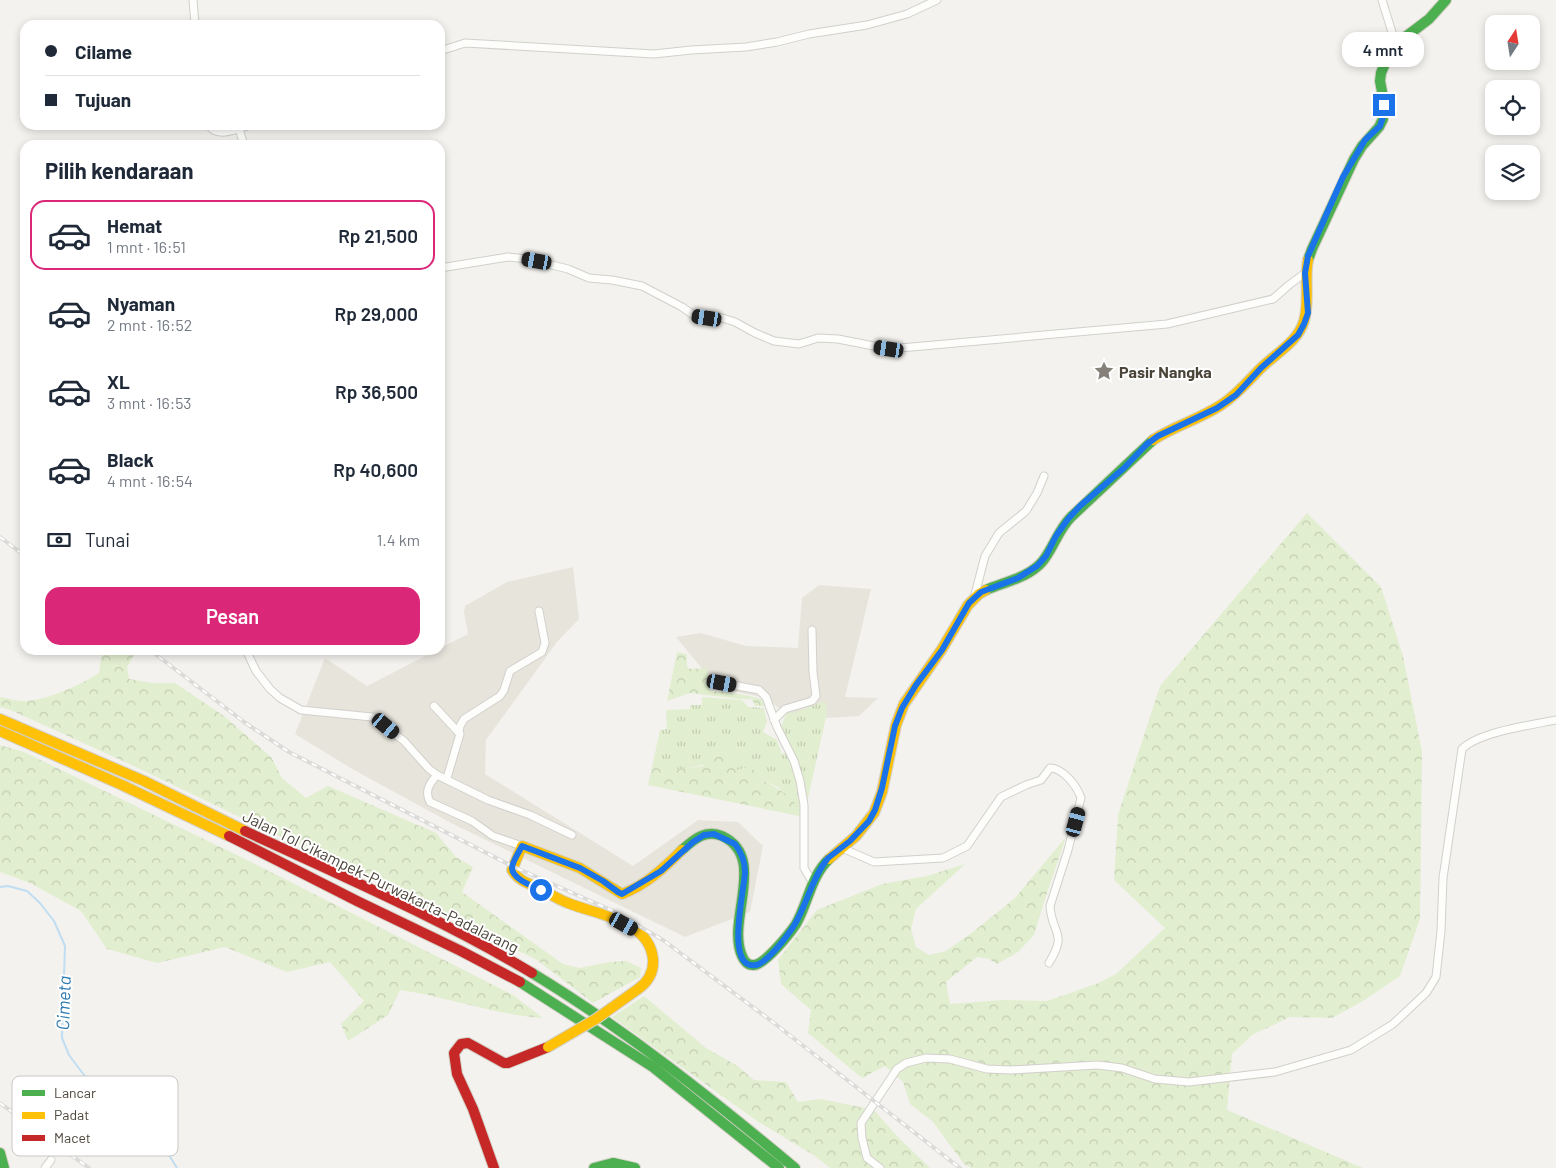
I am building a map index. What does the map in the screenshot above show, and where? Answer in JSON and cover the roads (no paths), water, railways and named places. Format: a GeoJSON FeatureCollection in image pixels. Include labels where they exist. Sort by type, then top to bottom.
{"type":"FeatureCollection","features":[{"type":"Feature","properties":{"kind":"main road"},"geometry":{"type":"LineString","coordinates":[[494,1168],[473,1109],[457,1074],[454,1057],[455,1050],[461,1044],[468,1043],[508,1064],[548,1047],[596,1019],[646,983],[650,978],[653,957],[652,950],[643,935],[608,916],[568,903],[519,878],[512,870],[522,846],[580,868],[622,894],[661,871],[693,842],[704,835],[714,834],[729,839],[739,849],[744,865],[738,947],[742,958],[752,965],[760,964],[767,960],[795,924],[819,871],[828,858],[842,848],[869,821],[875,810],[882,788],[895,726],[905,701],[942,650],[969,603],[981,592],[1018,578],[1037,566],[1046,556],[1056,536],[1068,519],[1080,506],[1124,468],[1147,444],[1158,436],[1217,408],[1236,395],[1261,368],[1298,335],[1308,313],[1305,273],[1308,256],[1343,177],[1362,146],[1380,126],[1382,121],[1384,105],[1379,76],[1386,59],[1396,45],[1430,18],[1446,0]]}},
{"type":"Feature","properties":{"kind":"main road","name":"Jalan Tol Cikampek–Purwakarta–Padalarang"},"geometry":{"type":"LineString","coordinates":[[0,719],[144,781],[200,810],[299,855],[471,938],[560,989],[594,1012],[698,1087],[795,1168]]}},
{"type":"Feature","properties":{"kind":"main road","name":"Jalan Tol Cikampek–Purwakarta–Padalarang"},"geometry":{"type":"LineString","coordinates":[[0,731],[122,785],[273,857],[518,981],[653,1068],[779,1168]]}},
{"type":"Feature","properties":{"kind":"main road"},"geometry":{"type":"LineString","coordinates":[[0,1153],[4,1168]]}},
{"type":"Feature","properties":{"kind":"main road"},"geometry":{"type":"LineString","coordinates":[[594,1168],[613,1163],[635,1168]]}},
{"type":"Feature","properties":{"kind":"street"},"geometry":{"type":"LineString","coordinates":[[193,0],[195,20]]}},
{"type":"Feature","properties":{"kind":"street"},"geometry":{"type":"LineString","coordinates":[[445,49],[466,43],[654,54],[746,47],[809,34],[867,25],[907,14],[937,0]]}},
{"type":"Feature","properties":{"kind":"street"},"geometry":{"type":"LineString","coordinates":[[1382,0],[1396,45]]}},
{"type":"Feature","properties":{"kind":"street"},"geometry":{"type":"LineString","coordinates":[[214,130],[219,132],[232,130]]}},
{"type":"Feature","properties":{"kind":"street"},"geometry":{"type":"LineString","coordinates":[[445,267],[508,257],[533,260],[568,269],[589,278],[642,286],[696,316],[707,318],[719,317],[735,322],[755,333],[774,340],[798,344],[818,338],[838,338],[889,349],[1166,324],[1273,299],[1305,273]]}},
{"type":"Feature","properties":{"kind":"street"},"geometry":{"type":"LineString","coordinates":[[974,599],[985,556],[999,533],[1026,511],[1037,493],[1044,476]]}},
{"type":"Feature","properties":{"kind":"street"},"geometry":{"type":"LineString","coordinates":[[447,778],[460,737],[460,726],[464,719],[502,693],[510,671],[542,652],[545,643],[540,611]]}},
{"type":"Feature","properties":{"kind":"street"},"geometry":{"type":"LineString","coordinates":[[774,720],[785,709],[812,701],[816,696],[812,672],[812,630]]}},
{"type":"Feature","properties":{"kind":"street"},"geometry":{"type":"LineString","coordinates":[[248,655],[256,671],[270,689],[280,698],[301,710],[372,717],[404,741],[429,769],[437,774],[488,800],[530,815],[572,835]]}},
{"type":"Feature","properties":{"kind":"street"},"geometry":{"type":"LineString","coordinates":[[722,683],[763,692],[794,761],[800,781],[804,805],[804,868],[813,884]]}},
{"type":"Feature","properties":{"kind":"street"},"geometry":{"type":"LineString","coordinates":[[434,706],[459,733]]}},
{"type":"Feature","properties":{"kind":"street"},"geometry":{"type":"LineString","coordinates":[[880,1168],[868,1158],[862,1138],[861,1123],[896,1069],[906,1063],[926,1058],[950,1059],[986,1069],[1010,1070],[1098,1065],[1122,1068],[1155,1079],[1189,1082],[1275,1072],[1351,1050],[1392,1024],[1426,993],[1436,977],[1441,931],[1443,878],[1462,750],[1467,744],[1485,736],[1556,720]]}},
{"type":"Feature","properties":{"kind":"street"},"geometry":{"type":"LineString","coordinates":[[842,848],[874,862],[943,858],[967,846],[1001,796],[1042,780],[1050,768],[1056,769],[1074,785],[1082,798],[1050,906],[1059,940],[1056,951],[1049,963]]}},
{"type":"Feature","properties":{"kind":"street"},"geometry":{"type":"LineString","coordinates":[[437,774],[427,790],[430,802],[472,821],[493,836],[522,846]]}},
{"type":"Feature","properties":{"kind":"street"},"geometry":{"type":"LineString","coordinates":[[45,1168],[51,1160]]}},
{"type":"Feature","properties":{"kind":"waterway","name":"Cimeta"},"geometry":{"type":"LineString","coordinates":[[0,887],[8,886],[27,891],[40,903],[54,921],[65,946],[62,1038],[69,1055],[85,1076]]}},
{"type":"Feature","properties":{"kind":"waterway","name":"Cimeta"},"geometry":{"type":"LineString","coordinates":[[170,1156],[177,1168]]}},
{"type":"Feature","properties":{"kind":"railway"},"geometry":{"type":"LineString","coordinates":[[0,537],[20,552]]}},
{"type":"Feature","properties":{"kind":"railway"},"geometry":{"type":"LineString","coordinates":[[157,655],[244,722],[289,752],[512,866],[613,911],[663,940],[774,1023],[960,1168]]}},
{"type":"Feature","properties":{"kind":"railway"},"geometry":{"type":"LineString","coordinates":[[0,1103],[12,1112]]}},
{"type":"Feature","properties":{"kind":"railway"},"geometry":{"type":"LineString","coordinates":[[73,1156],[89,1168]]}},
{"type":"Feature","properties":{"kind":"place","name":"Pasir Nangka"},"geometry":{"type":"Point","coordinates":[1104,371]}}]}
